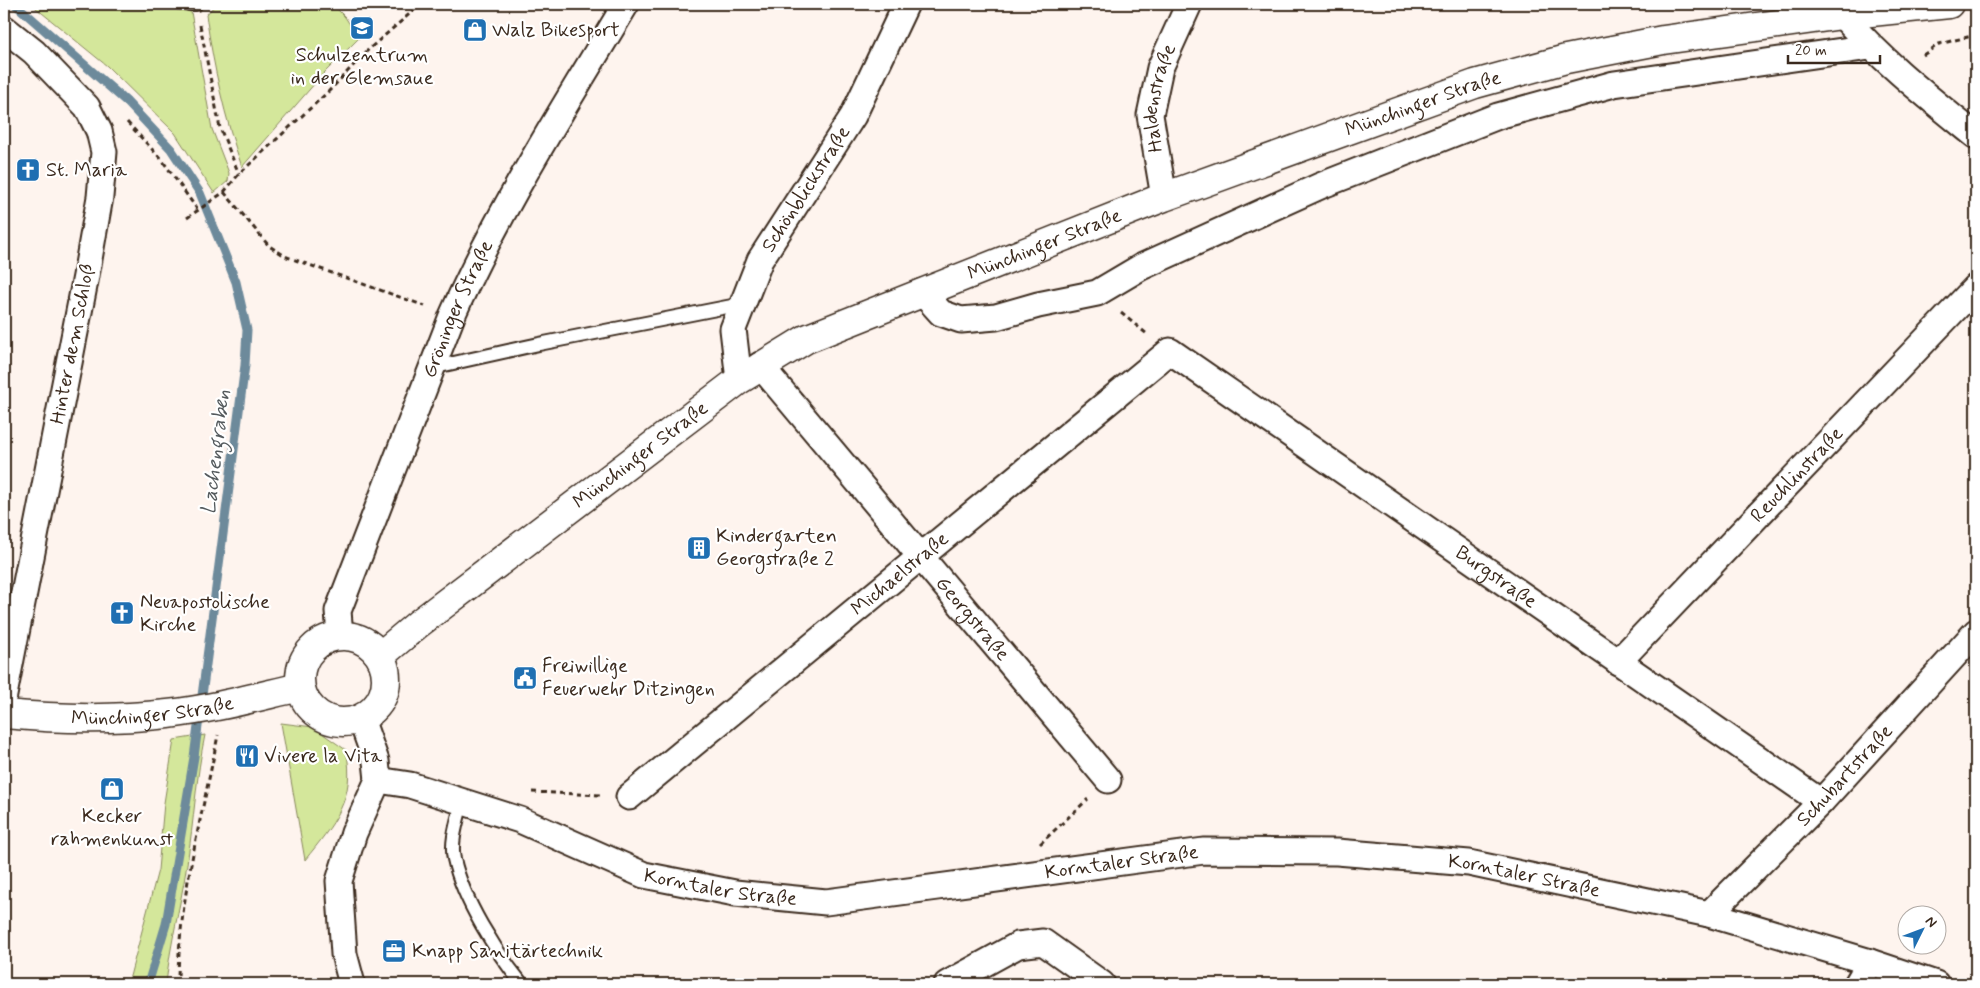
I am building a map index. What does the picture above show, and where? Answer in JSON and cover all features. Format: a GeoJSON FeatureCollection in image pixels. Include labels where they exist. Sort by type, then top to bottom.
{"type":"FeatureCollection","features":[{"type":"Feature","properties":{"kind":"main road","name":"Münchinger Straße"},"geometry":{"type":"LineString","coordinates":[[380,656],[425,618],[750,373],[806,339],[1164,197],[1475,84],[1566,59],[1663,40],[1842,15],[1949,4]]}},
{"type":"Feature","properties":{"kind":"main road"},"geometry":{"type":"LineString","coordinates":[[340,635],[356,637],[369,644],[380,656],[386,673],[385,692],[376,708],[361,719],[346,723],[330,721],[316,714],[306,702],[300,688],[300,672],[304,658],[319,642],[340,635]]}},
{"type":"Feature","properties":{"kind":"main road","name":"Münchinger Straße"},"geometry":{"type":"LineString","coordinates":[[4,714],[106,718],[169,714],[223,705],[300,688]]}},
{"type":"Feature","properties":{"kind":"street","name":"Gröninger Straße"},"geometry":{"type":"LineString","coordinates":[[340,635],[338,611],[452,316],[472,270],[524,174],[626,4]]}},
{"type":"Feature","properties":{"kind":"street","name":"Schönblickstraße"},"geometry":{"type":"LineString","coordinates":[[750,373],[733,329],[760,260],[853,116],[906,4]]}},
{"type":"Feature","properties":{"kind":"street","name":"Haldenstraße"},"geometry":{"type":"LineString","coordinates":[[1164,197],[1150,116],[1160,68],[1188,4]]}},
{"type":"Feature","properties":{"kind":"street"},"geometry":{"type":"LineString","coordinates":[[1842,15],[1870,47],[1976,136]]}},
{"type":"Feature","properties":{"kind":"street","name":"Hinter dem Schloß"},"geometry":{"type":"LineString","coordinates":[[4,28],[34,52],[87,107],[99,131],[104,152],[100,197],[86,276],[4,695]]}},
{"type":"Feature","properties":{"kind":"street","name":"Münchinger Straße"},"geometry":{"type":"LineString","coordinates":[[922,292],[941,313],[962,320],[996,317],[1038,305],[1097,293],[1141,267],[1320,186],[1498,116],[1614,84],[1870,47]]}},
{"type":"Feature","properties":{"kind":"street","name":"Reuchlinstraße"},"geometry":{"type":"LineString","coordinates":[[1618,662],[1976,287]]}},
{"type":"Feature","properties":{"kind":"street","name":"Burgstraße"},"geometry":{"type":"LineString","coordinates":[[1170,351],[1821,802]]}},
{"type":"Feature","properties":{"kind":"street","name":"Michaelstraße"},"geometry":{"type":"LineString","coordinates":[[629,797],[1170,351]]}},
{"type":"Feature","properties":{"kind":"street","name":"Georgstraße"},"geometry":{"type":"LineString","coordinates":[[750,373],[921,558],[1108,780]]}},
{"type":"Feature","properties":{"kind":"street","name":"Schubartstraße"},"geometry":{"type":"LineString","coordinates":[[1709,914],[1821,802],[1976,632]]}},
{"type":"Feature","properties":{"kind":"street"},"geometry":{"type":"LineString","coordinates":[[352,984],[344,954],[340,914],[340,881],[354,833],[378,780],[376,761],[361,719]]}},
{"type":"Feature","properties":{"kind":"street","name":"Korntaler Straße"},"geometry":{"type":"LineString","coordinates":[[378,780],[410,785],[520,820],[644,875],[735,892],[826,902],[1204,851],[1336,852],[1469,863],[1709,914],[1870,962],[1936,984]]}},
{"type":"Feature","properties":{"kind":"street"},"geometry":{"type":"LineString","coordinates":[[947,984],[1018,945],[1043,942],[1102,984]]}},
{"type":"Feature","properties":{"kind":"street"},"geometry":{"type":"LineString","coordinates":[[1857,984],[1870,962]]}},
{"type":"Feature","properties":{"kind":"lane"},"geometry":{"type":"LineString","coordinates":[[190,4],[196,4]]}},
{"type":"Feature","properties":{"kind":"lane"},"geometry":{"type":"LineString","coordinates":[[432,368],[539,344],[742,304]]}},
{"type":"Feature","properties":{"kind":"lane"},"geometry":{"type":"LineString","coordinates":[[462,802],[456,829],[453,858],[466,893],[480,919],[522,984]]}},
{"type":"Feature","properties":{"kind":"path"},"geometry":{"type":"LineString","coordinates":[[196,4],[220,128],[240,174]]}},
{"type":"Feature","properties":{"kind":"path"},"geometry":{"type":"LineString","coordinates":[[187,218],[197,209],[224,192],[240,174],[329,91],[369,49],[421,4]]}},
{"type":"Feature","properties":{"kind":"path"},"geometry":{"type":"LineString","coordinates":[[1898,72],[1939,44],[1976,35]]}},
{"type":"Feature","properties":{"kind":"path"},"geometry":{"type":"LineString","coordinates":[[125,121],[133,126],[162,160],[197,209]]}},
{"type":"Feature","properties":{"kind":"path"},"geometry":{"type":"LineString","coordinates":[[224,192],[269,246],[287,257],[452,316]]}},
{"type":"Feature","properties":{"kind":"path"},"geometry":{"type":"LineString","coordinates":[[1097,293],[1170,351]]}},
{"type":"Feature","properties":{"kind":"path"},"geometry":{"type":"LineString","coordinates":[[178,984],[178,944],[200,817],[215,749]]}},
{"type":"Feature","properties":{"kind":"path"},"geometry":{"type":"LineString","coordinates":[[1040,844],[1108,780]]}},
{"type":"Feature","properties":{"kind":"path"},"geometry":{"type":"LineString","coordinates":[[529,792],[629,797]]}},
{"type":"Feature","properties":{"kind":"green space"},"geometry":{"type":"Polygon","coordinates":[[[31,4],[141,4],[191,12],[212,129],[229,173],[228,181],[214,193],[175,133],[107,66],[31,4]]]}},
{"type":"Feature","properties":{"kind":"green space"},"geometry":{"type":"Polygon","coordinates":[[[216,4],[332,4],[345,17],[359,38],[323,74],[242,167],[225,110],[209,35],[206,15],[216,4]]]}},
{"type":"Feature","properties":{"kind":"green space"},"geometry":{"type":"Polygon","coordinates":[[[281,723],[313,727],[346,750],[349,767],[348,783],[340,810],[325,835],[305,860],[281,723]]]}},
{"type":"Feature","properties":{"kind":"green space"},"geometry":{"type":"Polygon","coordinates":[[[205,735],[199,767],[187,864],[166,984],[128,984],[158,870],[164,803],[174,740],[205,735]]]}},
{"type":"Feature","properties":{"kind":"waterway","name":"Lachengraben"},"geometry":{"type":"LineString","coordinates":[[15,4],[127,102],[171,149],[200,193],[236,282],[247,330],[245,365],[194,757],[166,924],[148,984]]}},
{"type":"Feature","properties":{"kind":"place","name":"Schulzentrum in der Glemsaue"},"geometry":{"type":"Point","coordinates":[362,28]}},
{"type":"Feature","properties":{"kind":"place","name":"Walz Bikesport"},"geometry":{"type":"Point","coordinates":[475,30]}},
{"type":"Feature","properties":{"kind":"place","name":"St. Maria"},"geometry":{"type":"Point","coordinates":[28,170]}},
{"type":"Feature","properties":{"kind":"place","name":"Kindergarten Georgstraße 2"},"geometry":{"type":"Point","coordinates":[699,548]}},
{"type":"Feature","properties":{"kind":"place","name":"Neuapostolische Kirche"},"geometry":{"type":"Point","coordinates":[122,613]}},
{"type":"Feature","properties":{"kind":"place","name":"Freiwillige Feuerwehr Ditzingen"},"geometry":{"type":"Point","coordinates":[525,678]}},
{"type":"Feature","properties":{"kind":"place","name":"Vivere la Vita"},"geometry":{"type":"Point","coordinates":[247,756]}},
{"type":"Feature","properties":{"kind":"place","name":"Kecker rahmenkunst"},"geometry":{"type":"Point","coordinates":[112,789]}},
{"type":"Feature","properties":{"kind":"place","name":"Knapp Sanitärtechnik"},"geometry":{"type":"Point","coordinates":[394,951]}}]}
